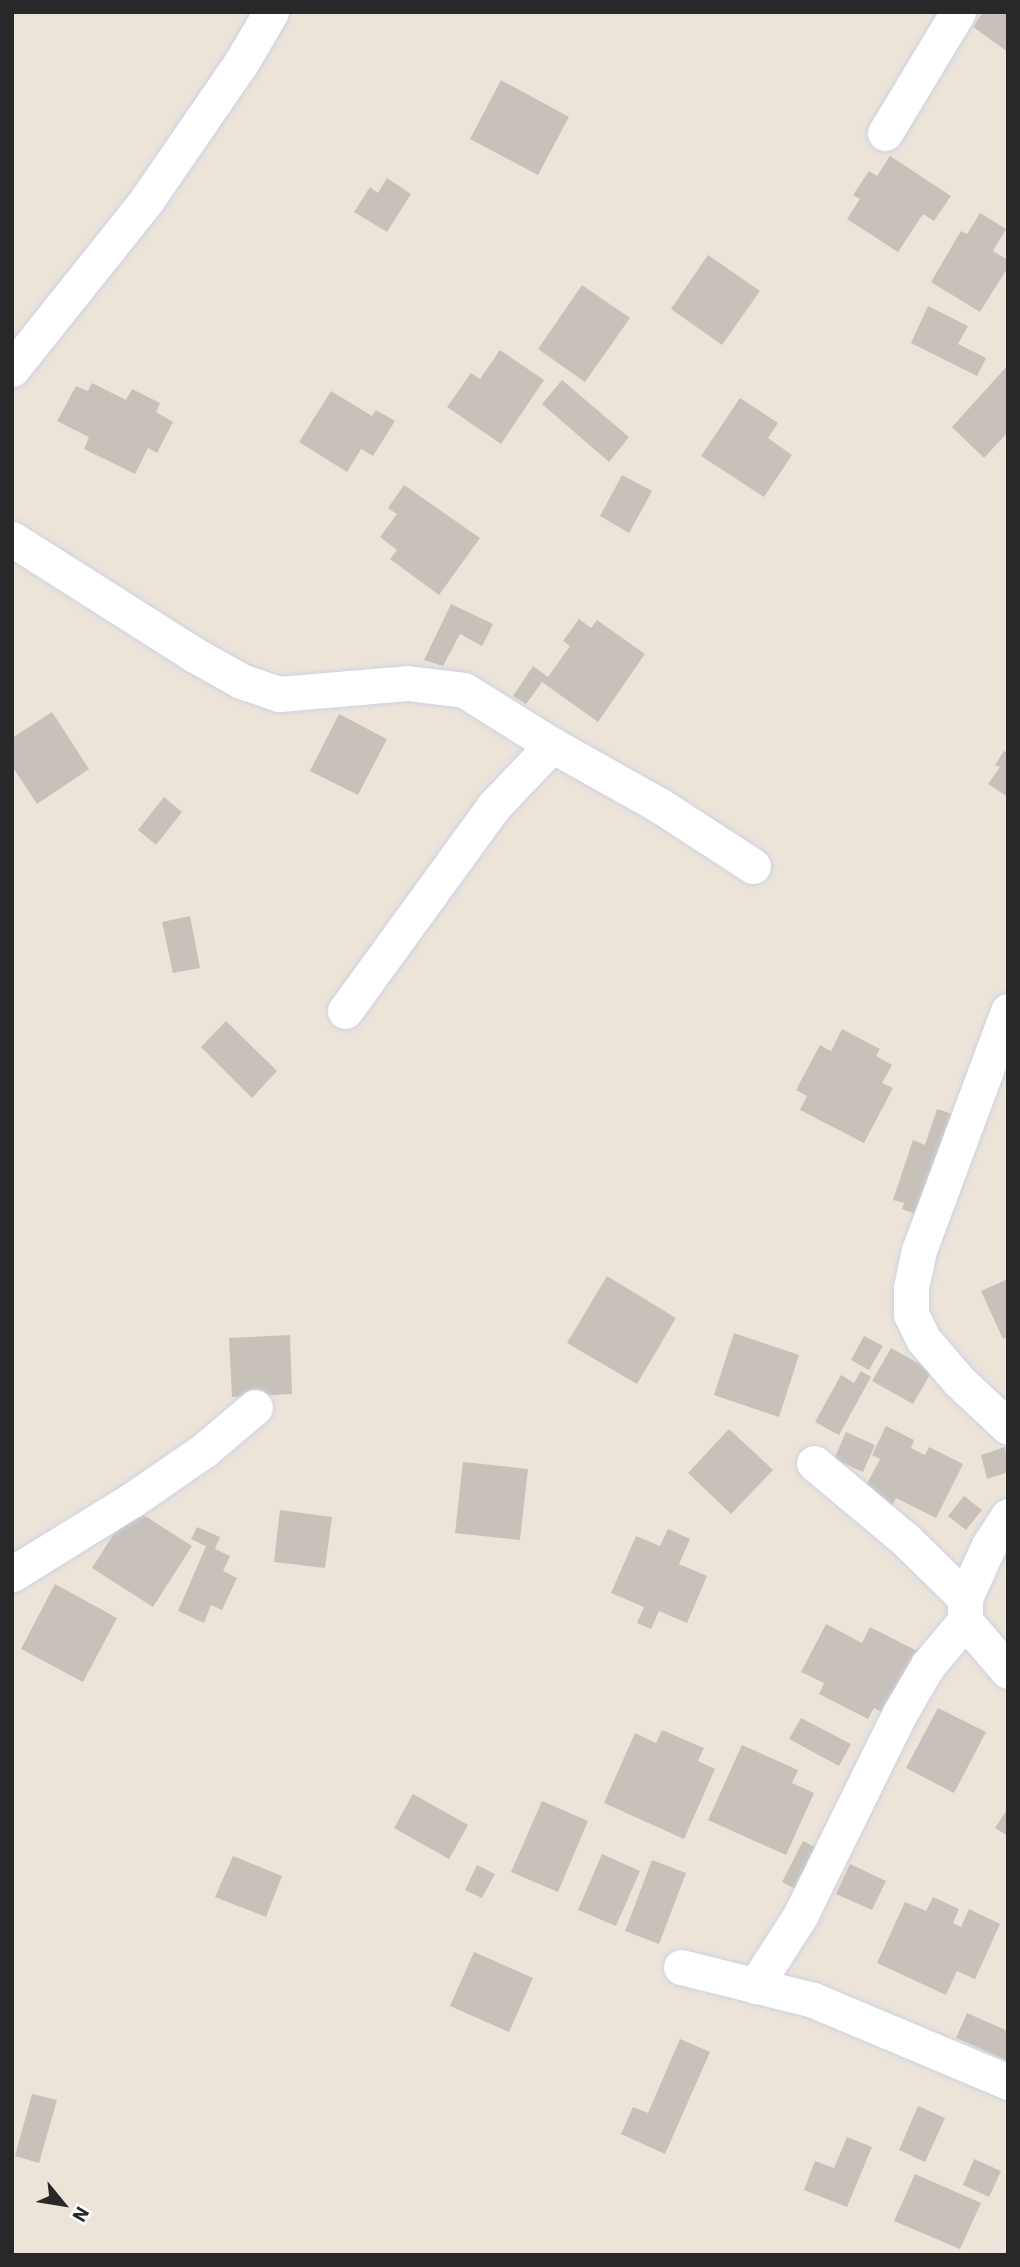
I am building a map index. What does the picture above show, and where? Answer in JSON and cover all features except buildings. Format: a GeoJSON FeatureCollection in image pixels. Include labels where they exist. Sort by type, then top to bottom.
{"type":"FeatureCollection","features":[{"type":"Feature","properties":{"kind":"street"},"geometry":{"type":"LineString","coordinates":[[12,369],[146,201],[241,63],[271,12]]}},
{"type":"Feature","properties":{"kind":"street"},"geometry":{"type":"LineString","coordinates":[[885,133],[958,12]]}},
{"type":"Feature","properties":{"kind":"street"},"geometry":{"type":"LineString","coordinates":[[12,539],[141,623],[241,681],[279,694],[407,683],[464,690],[552,745],[659,805],[753,866]]}},
{"type":"Feature","properties":{"kind":"street"},"geometry":{"type":"LineString","coordinates":[[345,1011],[493,807],[552,745]]}},
{"type":"Feature","properties":{"kind":"street"},"geometry":{"type":"LineString","coordinates":[[1008,1011],[919,1250],[911,1287],[911,1314],[932,1349],[959,1381],[1008,1427]]}},
{"type":"Feature","properties":{"kind":"street"},"geometry":{"type":"LineString","coordinates":[[12,1574],[152,1486],[203,1451],[255,1408]]}},
{"type":"Feature","properties":{"kind":"street"},"geometry":{"type":"LineString","coordinates":[[814,1463],[905,1539],[965,1609],[1008,1671]]}},
{"type":"Feature","properties":{"kind":"street"},"geometry":{"type":"LineString","coordinates":[[755,1986],[800,1916],[900,1713],[965,1609],[989,1545],[1008,1516]]}},
{"type":"Feature","properties":{"kind":"street"},"geometry":{"type":"LineString","coordinates":[[681,1967],[813,2000],[1008,2081]]}}]}
